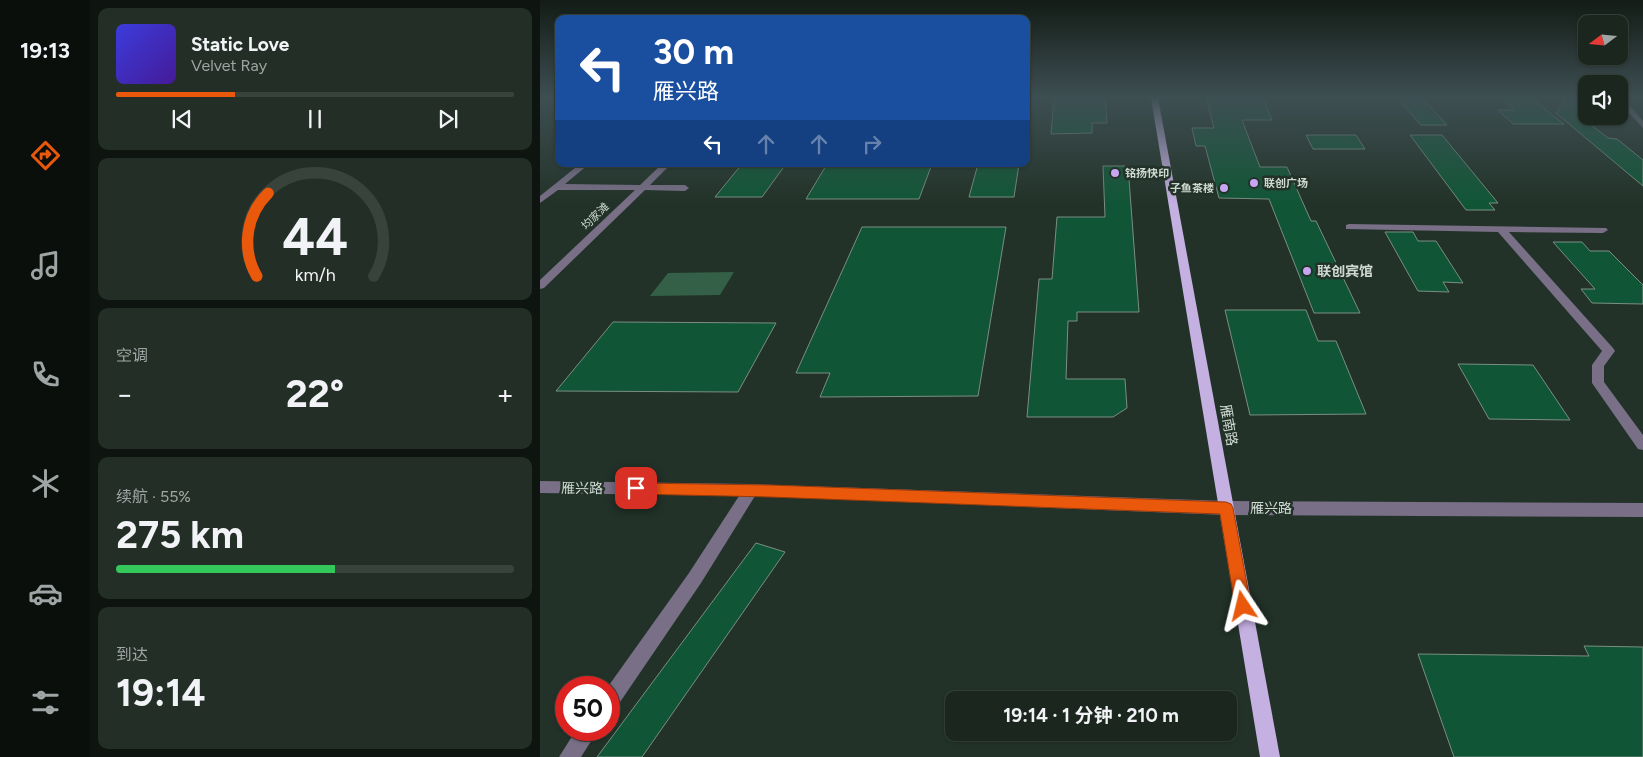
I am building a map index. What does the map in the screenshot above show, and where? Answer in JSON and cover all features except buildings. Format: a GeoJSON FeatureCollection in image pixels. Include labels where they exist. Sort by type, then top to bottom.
{"type":"FeatureCollection","features":[{"type":"Feature","properties":{"kind":"main road","name":"雁南路"},"geometry":{"type":"LineString","coordinates":[[1160,133],[1270,757]]}},
{"type":"Feature","properties":{"kind":"street"},"geometry":{"type":"LineString","coordinates":[[540,200],[581,167]]}},
{"type":"Feature","properties":{"kind":"street","name":"均家滩"},"geometry":{"type":"LineString","coordinates":[[540,286],[664,167]]}},
{"type":"Feature","properties":{"kind":"street"},"geometry":{"type":"LineString","coordinates":[[555,187],[685,188]]}},
{"type":"Feature","properties":{"kind":"street"},"geometry":{"type":"LineString","coordinates":[[1349,227],[1603,230]]}},
{"type":"Feature","properties":{"kind":"street"},"geometry":{"type":"LineString","coordinates":[[1501,229],[1609,351],[1598,365],[1598,383],[1643,444]]}},
{"type":"Feature","properties":{"kind":"street","name":"雁兴路"},"geometry":{"type":"LineString","coordinates":[[540,487],[751,490],[1226,508],[1643,510]]}},
{"type":"Feature","properties":{"kind":"street"},"geometry":{"type":"LineString","coordinates":[[620,685],[695,578],[751,490]]}},
{"type":"Feature","properties":{"kind":"street"},"geometry":{"type":"LineString","coordinates":[[569,757],[580,741]]}},
{"type":"Feature","properties":{"kind":"green space"},"geometry":{"type":"Polygon","coordinates":[[[734,272],[720,295],[650,296],[668,273],[734,272]]]}},
{"type":"Feature","properties":{"kind":"place","name":"铭扬快印"},"geometry":{"type":"Point","coordinates":[1115,173]}},
{"type":"Feature","properties":{"kind":"place","name":"联创广场"},"geometry":{"type":"Point","coordinates":[1254,183]}},
{"type":"Feature","properties":{"kind":"place","name":"子鱼茶楼"},"geometry":{"type":"Point","coordinates":[1224,188]}},
{"type":"Feature","properties":{"kind":"place","name":"联创宾馆"},"geometry":{"type":"Point","coordinates":[1307,271]}},
{"type":"Feature","properties":{"kind":"route"},"geometry":{"type":"LineString","coordinates":[[636,488],[770,491],[1226,508],[1243,606]]}}]}
